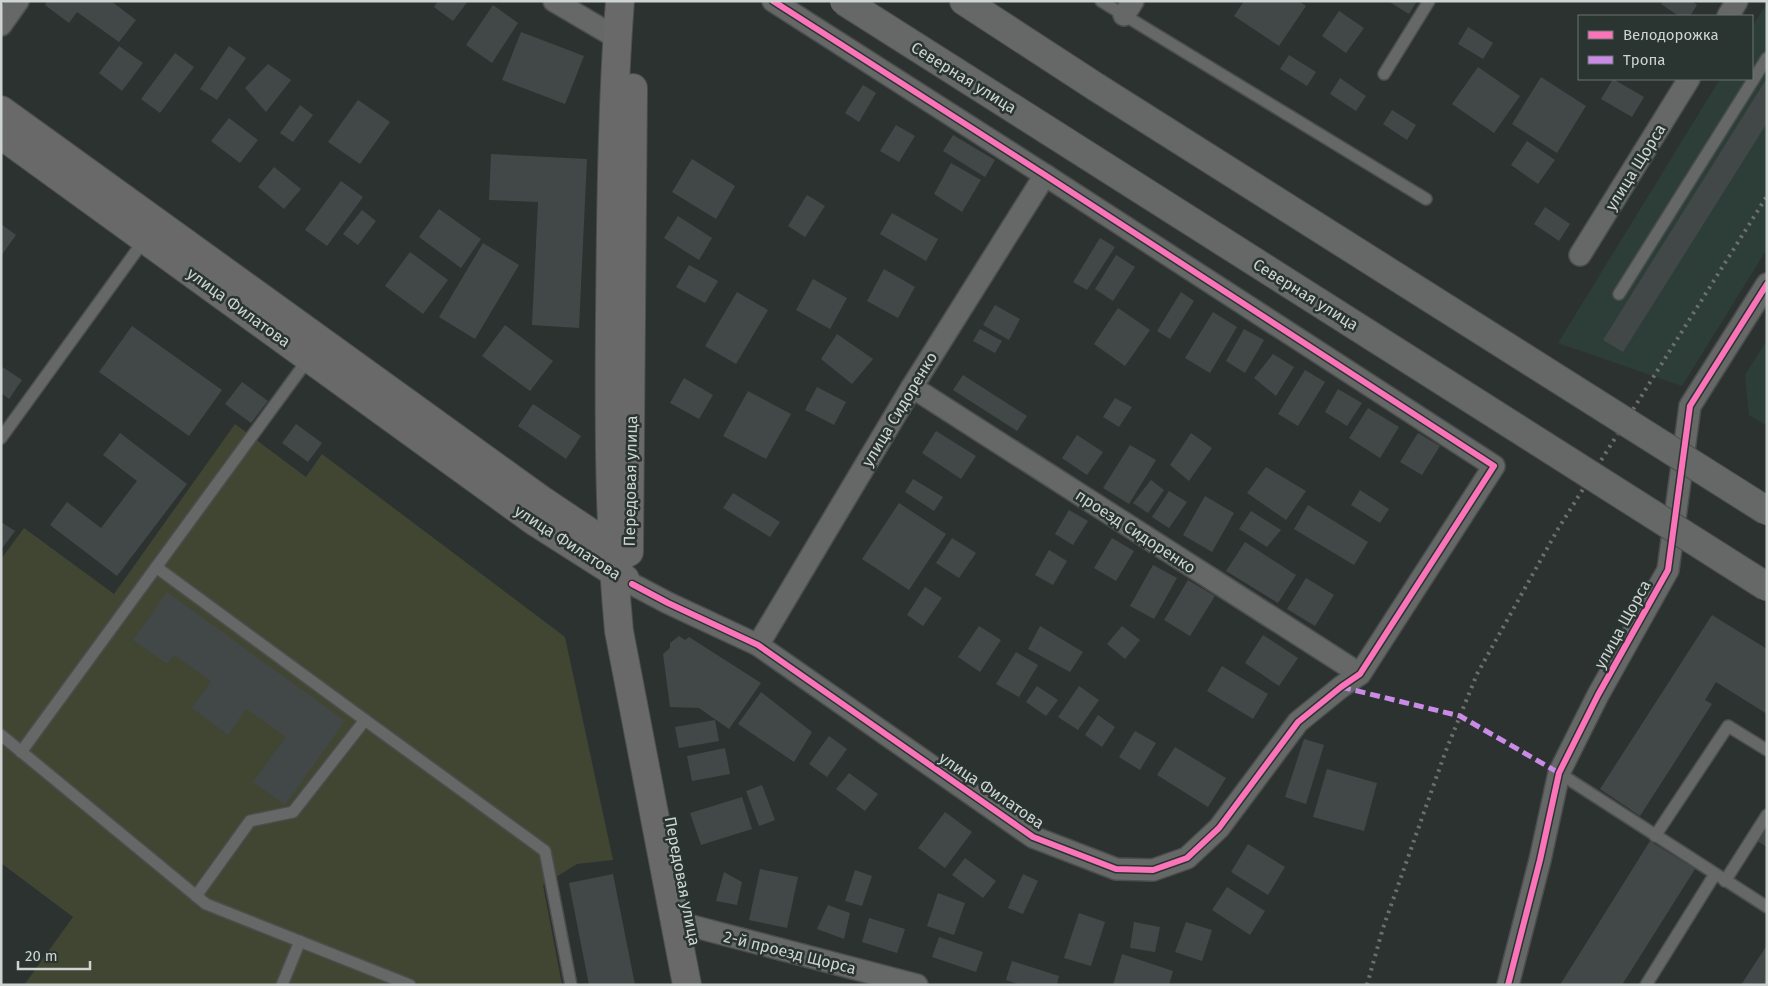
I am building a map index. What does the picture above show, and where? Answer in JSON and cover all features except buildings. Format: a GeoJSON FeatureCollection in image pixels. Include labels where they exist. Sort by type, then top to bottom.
{"type":"FeatureCollection","features":[{"type":"Feature","properties":{"kind":"main road","name":"Передовая улица"},"geometry":{"type":"LineString","coordinates":[[620,1],[612,168],[610,497],[703,985]]}},
{"type":"Feature","properties":{"kind":"main road","name":"Передовая улица"},"geometry":{"type":"LineString","coordinates":[[636,1],[619,631],[687,985]]}},
{"type":"Feature","properties":{"kind":"main road","name":"Северная улица"},"geometry":{"type":"LineString","coordinates":[[844,1],[1767,587]]}},
{"type":"Feature","properties":{"kind":"main road"},"geometry":{"type":"LineString","coordinates":[[964,1],[1096,87],[1767,511]]}},
{"type":"Feature","properties":{"kind":"main road"},"geometry":{"type":"LineString","coordinates":[[1,110],[315,349],[562,515],[622,566]]}},
{"type":"Feature","properties":{"kind":"main road","name":"улица Филатова"},"geometry":{"type":"LineString","coordinates":[[1,135],[145,239],[315,349],[534,521],[622,566]]}},
{"type":"Feature","properties":{"kind":"main road","name":"Передовая улица"},"geometry":{"type":"LineString","coordinates":[[562,515],[593,513],[610,497]]}},
{"type":"Feature","properties":{"kind":"street"},"geometry":{"type":"LineString","coordinates":[[1,25],[18,1]]}},
{"type":"Feature","properties":{"kind":"street"},"geometry":{"type":"LineString","coordinates":[[554,1],[618,38]]}},
{"type":"Feature","properties":{"kind":"street"},"geometry":{"type":"LineString","coordinates":[[773,1],[1494,466],[1360,674]]}},
{"type":"Feature","properties":{"kind":"street"},"geometry":{"type":"LineString","coordinates":[[1729,15],[1737,1]]}},
{"type":"Feature","properties":{"kind":"street","name":"улица Щорса"},"geometry":{"type":"LineString","coordinates":[[1580,255],[1688,80]]}},
{"type":"Feature","properties":{"kind":"street","name":"улица Сидоренко"},"geometry":{"type":"LineString","coordinates":[[758,645],[912,387],[1045,175]]}},
{"type":"Feature","properties":{"kind":"street","name":"улица Щорса"},"geometry":{"type":"LineString","coordinates":[[1508,985],[1540,860],[1558,773],[1598,695],[1668,570],[1690,406],[1767,284]]}},
{"type":"Feature","properties":{"kind":"street","name":"проезд Сидоренко"},"geometry":{"type":"LineString","coordinates":[[912,387],[1360,674]]}},
{"type":"Feature","properties":{"kind":"street","name":"улица Филатова"},"geometry":{"type":"LineString","coordinates":[[622,566],[668,603],[758,645],[1033,837],[1116,869],[1152,870],[1187,858],[1220,828],[1298,722],[1360,674]]}},
{"type":"Feature","properties":{"kind":"street","name":"2-й проезд Щорса"},"geometry":{"type":"LineString","coordinates":[[692,926],[917,985]]}},
{"type":"Feature","properties":{"kind":"lane"},"geometry":{"type":"LineString","coordinates":[[1101,1],[1129,8],[1426,199]]}},
{"type":"Feature","properties":{"kind":"lane"},"geometry":{"type":"LineString","coordinates":[[1384,74],[1429,1]]}},
{"type":"Feature","properties":{"kind":"lane"},"geometry":{"type":"LineString","coordinates":[[1619,294],[1767,58]]}},
{"type":"Feature","properties":{"kind":"lane"},"geometry":{"type":"LineString","coordinates":[[1,438],[145,239]]}},
{"type":"Feature","properties":{"kind":"lane"},"geometry":{"type":"LineString","coordinates":[[21,752],[315,349]]}},
{"type":"Feature","properties":{"kind":"lane"},"geometry":{"type":"LineString","coordinates":[[156,566],[545,852],[571,985]]}},
{"type":"Feature","properties":{"kind":"lane"},"geometry":{"type":"LineString","coordinates":[[196,896],[250,821],[293,812],[365,720]]}},
{"type":"Feature","properties":{"kind":"lane"},"geometry":{"type":"LineString","coordinates":[[1655,836],[1728,726],[1767,750]]}},
{"type":"Feature","properties":{"kind":"lane"},"geometry":{"type":"LineString","coordinates":[[1,735],[206,904],[410,985]]}},
{"type":"Feature","properties":{"kind":"lane"},"geometry":{"type":"LineString","coordinates":[[1558,773],[1767,907]]}},
{"type":"Feature","properties":{"kind":"lane"},"geometry":{"type":"LineString","coordinates":[[1646,985],[1720,877],[1767,815]]}},
{"type":"Feature","properties":{"kind":"lane"},"geometry":{"type":"LineString","coordinates":[[282,985],[300,941]]}},
{"type":"Feature","properties":{"kind":"shaded area"},"geometry":{"type":"Polygon","coordinates":[[[1767,3],[1767,249],[1682,386],[1558,343],[1719,80],[1753,80],[1753,25],[1767,3]]]}},
{"type":"Feature","properties":{"kind":"shaded area"},"geometry":{"type":"Polygon","coordinates":[[[1767,340],[1767,426],[1749,415],[1745,375],[1767,340]]]}},
{"type":"Feature","properties":{"kind":"green space"},"geometry":{"type":"Polygon","coordinates":[[[235,424],[306,477],[322,454],[565,637],[613,860],[577,864],[543,885],[562,985],[24,985],[73,917],[1,863],[1,559],[24,528],[114,594],[235,424]]]}},
{"type":"Feature","properties":{"kind":"railway"},"geometry":{"type":"LineString","coordinates":[[1367,985],[1383,928],[1445,753],[1477,674],[1558,529],[1767,196]]}},
{"type":"Feature","properties":{"kind":"marked path"},"geometry":{"type":"LineString","coordinates":[[1341,687],[1460,716],[1559,773]]}},
{"type":"Feature","properties":{"kind":"cycle path"},"geometry":{"type":"LineString","coordinates":[[632,584],[758,645],[1033,837],[1116,869],[1153,870],[1187,858],[1219,828],[1298,722],[1360,674],[1494,466],[773,1]]}},
{"type":"Feature","properties":{"kind":"cycle path"},"geometry":{"type":"LineString","coordinates":[[1508,985],[1540,860],[1559,773],[1598,695],[1668,570],[1690,406],[1767,284]]}}]}
